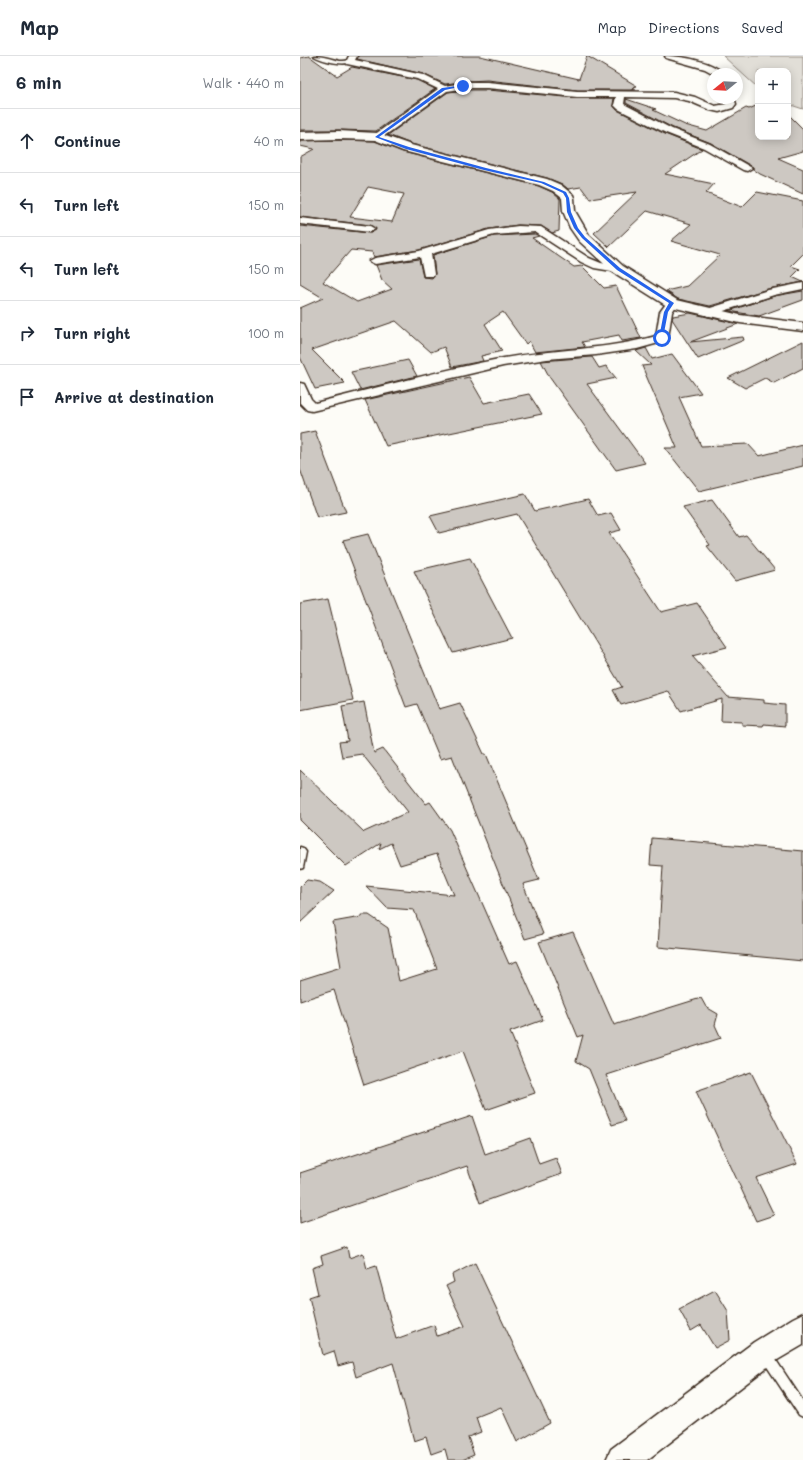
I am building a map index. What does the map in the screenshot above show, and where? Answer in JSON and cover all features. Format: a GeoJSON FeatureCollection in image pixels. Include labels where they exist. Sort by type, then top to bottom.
{"type":"FeatureCollection","features":[{"type":"Feature","properties":{"kind":"street"},"geometry":{"type":"LineString","coordinates":[[669,56],[710,68]]}},
{"type":"Feature","properties":{"kind":"street"},"geometry":{"type":"LineString","coordinates":[[351,59],[420,77],[444,89]]}},
{"type":"Feature","properties":{"kind":"street"},"geometry":{"type":"LineString","coordinates":[[377,137],[444,89],[477,84],[554,93],[685,97],[719,109],[730,106],[731,104]]}},
{"type":"Feature","properties":{"kind":"street"},"geometry":{"type":"LineString","coordinates":[[621,94],[619,105],[621,107],[669,131],[707,146],[747,168]]}},
{"type":"Feature","properties":{"kind":"street"},"geometry":{"type":"LineString","coordinates":[[300,136],[339,135],[377,137],[407,148],[485,169],[543,182],[564,193],[568,198],[569,212],[576,228],[584,238],[618,269],[672,303],[740,319],[803,327]]}},
{"type":"Feature","properties":{"kind":"street"},"geometry":{"type":"LineString","coordinates":[[300,221],[370,229]]}},
{"type":"Feature","properties":{"kind":"street"},"geometry":{"type":"LineString","coordinates":[[376,261],[425,253],[494,232],[518,228],[537,229],[585,260],[598,266],[618,269]]}},
{"type":"Feature","properties":{"kind":"street"},"geometry":{"type":"LineString","coordinates":[[425,253],[428,274]]}},
{"type":"Feature","properties":{"kind":"street"},"geometry":{"type":"LineString","coordinates":[[708,312],[772,292],[803,286]]}},
{"type":"Feature","properties":{"kind":"street"},"geometry":{"type":"LineString","coordinates":[[300,387],[306,409],[503,362],[547,355],[596,351],[654,341],[662,338],[666,312],[672,303]]}},
{"type":"Feature","properties":{"kind":"street"},"geometry":{"type":"LineString","coordinates":[[622,1460],[764,1352],[803,1328]]}},
{"type":"Feature","properties":{"kind":"lane"},"geometry":{"type":"LineString","coordinates":[[316,56],[351,59]]}},
{"type":"Feature","properties":{"kind":"lane"},"geometry":{"type":"LineString","coordinates":[[300,850],[302,852],[300,866]]}},
{"type":"Feature","properties":{"kind":"lane"},"geometry":{"type":"LineString","coordinates":[[764,1352],[803,1411]]}},
{"type":"Feature","properties":{"kind":"shaded area"},"geometry":{"type":"Polygon","coordinates":[[[723,56],[803,56],[803,109],[791,105],[791,68],[755,68],[755,85],[743,74],[743,68],[736,68],[723,56]]]}},
{"type":"Feature","properties":{"kind":"building"},"geometry":{"type":"Polygon","coordinates":[[[309,56],[337,76],[352,67],[417,80],[435,89],[376,131],[300,130],[300,58],[309,56]]]}},
{"type":"Feature","properties":{"kind":"building"},"geometry":{"type":"Polygon","coordinates":[[[359,56],[480,56],[579,79],[587,56],[637,86],[633,87],[636,89],[630,90],[577,90],[487,80],[445,84],[423,74],[357,59],[359,56]]]}},
{"type":"Feature","properties":{"kind":"building"},"geometry":{"type":"Polygon","coordinates":[[[487,90],[577,98],[614,98],[613,105],[617,110],[665,134],[702,149],[665,174],[714,184],[706,193],[742,207],[757,192],[803,201],[803,254],[791,266],[800,269],[792,277],[803,282],[768,289],[710,306],[678,299],[666,291],[687,286],[720,255],[671,241],[691,224],[647,211],[609,247],[594,233],[637,192],[590,199],[581,187],[568,189],[562,184],[547,178],[411,144],[388,135],[448,92],[487,90]]]}},
{"type":"Feature","properties":{"kind":"building"},"geometry":{"type":"Polygon","coordinates":[[[626,99],[656,109],[653,110],[685,125],[707,131],[746,108],[749,109],[755,106],[755,140],[791,140],[791,117],[803,129],[803,151],[778,158],[803,169],[803,194],[760,174],[753,169],[753,167],[711,143],[673,128],[626,103],[626,99]]]}},
{"type":"Feature","properties":{"kind":"building"},"geometry":{"type":"Polygon","coordinates":[[[300,141],[375,141],[403,152],[539,186],[552,192],[560,199],[559,231],[552,233],[541,226],[518,225],[489,229],[419,250],[374,257],[372,252],[351,250],[323,282],[357,302],[392,289],[382,280],[376,265],[419,259],[423,277],[432,278],[435,274],[433,255],[494,236],[535,234],[539,236],[532,238],[574,267],[582,266],[604,288],[616,286],[641,338],[622,341],[619,335],[582,342],[585,347],[535,352],[529,341],[526,344],[503,312],[485,324],[502,351],[481,356],[483,361],[452,367],[444,347],[431,352],[396,321],[312,350],[345,383],[315,389],[300,357],[300,308],[323,298],[300,284],[300,226],[370,233],[376,230],[370,225],[300,217],[300,157],[314,149],[300,146],[300,141]],[[368,187],[350,217],[392,222],[404,194],[368,187]]]}},
{"type":"Feature","properties":{"kind":"building"},"geometry":{"type":"Polygon","coordinates":[[[803,291],[803,300],[759,316],[729,311],[774,296],[803,291]]]}},
{"type":"Feature","properties":{"kind":"building"},"geometry":{"type":"Polygon","coordinates":[[[690,313],[738,324],[690,342],[743,337],[744,340],[698,359],[672,319],[673,316],[690,313]]]}},
{"type":"Feature","properties":{"kind":"building"},"geometry":{"type":"Polygon","coordinates":[[[803,341],[803,368],[774,383],[765,378],[745,388],[728,378],[803,341]]]}},
{"type":"Feature","properties":{"kind":"building"},"geometry":{"type":"Polygon","coordinates":[[[646,348],[652,359],[672,354],[701,393],[679,397],[701,446],[748,444],[759,456],[803,445],[803,466],[699,491],[665,448],[677,448],[642,366],[651,365],[636,351],[646,348]]]}},
{"type":"Feature","properties":{"kind":"building"},"geometry":{"type":"Polygon","coordinates":[[[592,357],[599,368],[606,366],[616,378],[587,384],[645,463],[616,470],[550,378],[541,361],[592,357]]]}},
{"type":"Feature","properties":{"kind":"building"},"geometry":{"type":"Polygon","coordinates":[[[408,360],[417,376],[360,390],[351,372],[408,360]]]}},
{"type":"Feature","properties":{"kind":"building"},"geometry":{"type":"Polygon","coordinates":[[[469,377],[484,403],[529,394],[542,414],[386,446],[365,400],[469,377]]]}},
{"type":"Feature","properties":{"kind":"building"},"geometry":{"type":"Polygon","coordinates":[[[315,431],[346,512],[317,518],[300,469],[300,434],[315,431]]]}},
{"type":"Feature","properties":{"kind":"building"},"geometry":{"type":"Polygon","coordinates":[[[525,494],[535,511],[588,499],[598,516],[611,513],[621,530],[609,533],[661,612],[697,603],[727,647],[692,656],[728,697],[764,700],[764,703],[785,705],[785,726],[764,724],[763,726],[742,725],[742,722],[721,721],[722,699],[681,711],[668,691],[621,705],[613,690],[622,687],[517,514],[439,533],[430,516],[525,494]]]}},
{"type":"Feature","properties":{"kind":"building"},"geometry":{"type":"Polygon","coordinates":[[[712,500],[739,537],[746,535],[775,570],[735,581],[707,546],[710,545],[683,507],[712,500]]]}},
{"type":"Feature","properties":{"kind":"building"},"geometry":{"type":"Polygon","coordinates":[[[368,534],[439,709],[460,703],[484,754],[486,754],[539,880],[523,884],[543,934],[525,939],[452,756],[440,759],[417,704],[406,707],[343,540],[368,534]]]}},
{"type":"Feature","properties":{"kind":"building"},"geometry":{"type":"Polygon","coordinates":[[[470,558],[512,638],[453,653],[414,571],[470,558]]]}},
{"type":"Feature","properties":{"kind":"building"},"geometry":{"type":"Polygon","coordinates":[[[328,599],[353,700],[300,710],[300,604],[328,599]]]}},
{"type":"Feature","properties":{"kind":"building"},"geometry":{"type":"Polygon","coordinates":[[[364,702],[374,753],[383,749],[426,804],[430,802],[450,830],[509,964],[517,961],[543,1020],[510,1032],[535,1093],[486,1110],[463,1051],[364,1085],[334,990],[300,1001],[300,980],[341,967],[333,922],[361,917],[361,915],[369,915],[388,928],[399,981],[437,969],[414,910],[387,908],[366,886],[454,895],[437,854],[400,865],[391,843],[379,849],[381,843],[346,866],[300,820],[300,770],[364,832],[408,812],[362,754],[342,757],[339,742],[348,741],[342,706],[364,702]]]}},
{"type":"Feature","properties":{"kind":"building"},"geometry":{"type":"Polygon","coordinates":[[[652,838],[803,851],[803,961],[658,947],[663,866],[650,865],[652,838]]]}},
{"type":"Feature","properties":{"kind":"building"},"geometry":{"type":"Polygon","coordinates":[[[307,880],[320,882],[334,891],[300,923],[300,887],[307,880]]]}},
{"type":"Feature","properties":{"kind":"building"},"geometry":{"type":"Polygon","coordinates":[[[573,932],[614,1025],[701,998],[706,1007],[718,1014],[715,1025],[721,1038],[606,1075],[625,1121],[612,1125],[589,1069],[576,1061],[583,1035],[578,1037],[539,942],[573,932]]]}},
{"type":"Feature","properties":{"kind":"building"},"geometry":{"type":"Polygon","coordinates":[[[751,1072],[797,1164],[756,1178],[774,1215],[756,1221],[696,1091],[751,1072]]]}},
{"type":"Feature","properties":{"kind":"building"},"geometry":{"type":"Polygon","coordinates":[[[472,1116],[485,1154],[530,1138],[539,1164],[556,1158],[562,1174],[480,1203],[467,1166],[300,1223],[300,1173],[472,1116]]]}},
{"type":"Feature","properties":{"kind":"building"},"geometry":{"type":"Polygon","coordinates":[[[347,1247],[349,1258],[363,1253],[367,1269],[376,1266],[396,1339],[434,1325],[437,1336],[465,1326],[446,1286],[454,1282],[452,1275],[475,1263],[550,1423],[517,1442],[501,1407],[476,1417],[481,1432],[468,1437],[474,1455],[462,1460],[448,1460],[445,1449],[431,1454],[426,1437],[414,1441],[393,1363],[356,1377],[352,1362],[338,1366],[334,1351],[323,1355],[309,1297],[318,1294],[312,1268],[323,1264],[321,1256],[347,1247]]]}},
{"type":"Feature","properties":{"kind":"building"},"geometry":{"type":"Polygon","coordinates":[[[715,1290],[728,1311],[730,1340],[715,1348],[701,1325],[691,1331],[679,1309],[715,1290]]]}},
{"type":"Feature","properties":{"kind":"route"},"geometry":{"type":"LineString","coordinates":[[463,86],[444,89],[377,137],[407,148],[485,169],[543,182],[564,193],[568,198],[569,212],[576,228],[584,238],[618,269],[672,303],[666,312],[662,338]]}}]}
